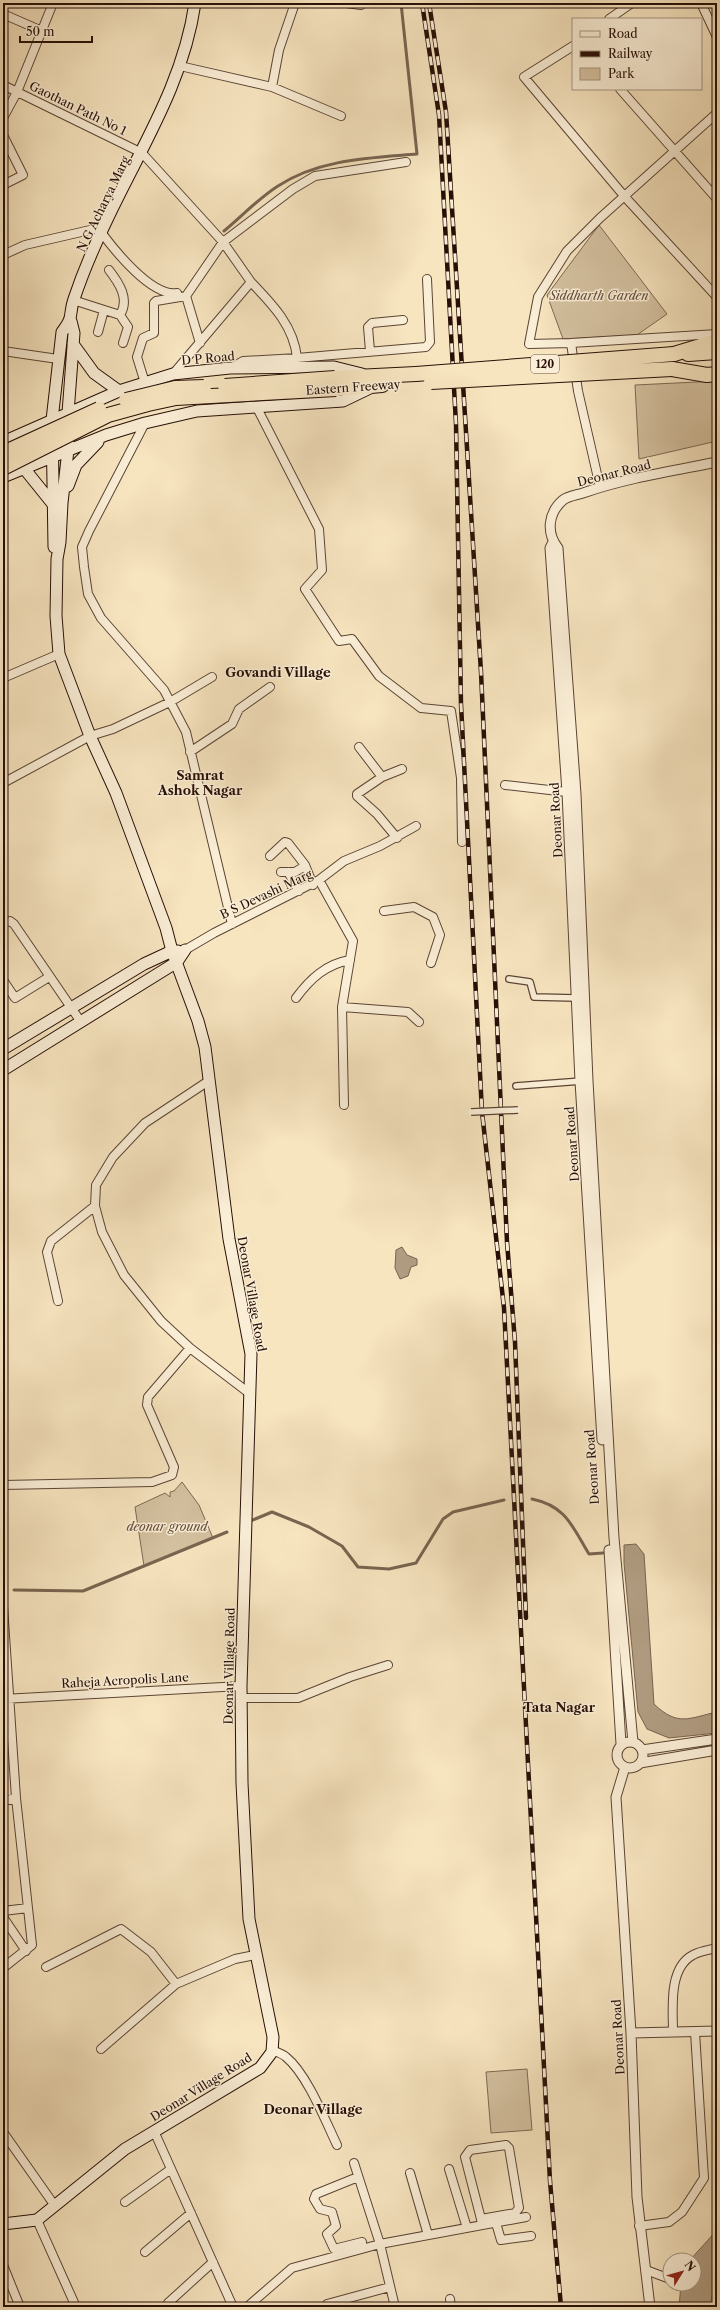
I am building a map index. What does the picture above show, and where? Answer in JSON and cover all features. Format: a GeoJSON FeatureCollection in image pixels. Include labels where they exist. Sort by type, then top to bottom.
{"type":"FeatureCollection","features":[{"type":"Feature","properties":{"kind":"highway"},"geometry":{"type":"LineString","coordinates":[[674,354],[717,341]]}},
{"type":"Feature","properties":{"kind":"highway","name":"Eastern Freeway"},"geometry":{"type":"LineString","coordinates":[[415,379],[674,354],[713,352]]}},
{"type":"Feature","properties":{"kind":"highway","name":"Eastern Freeway"},"geometry":{"type":"LineString","coordinates":[[3,468],[108,415],[148,404],[184,398],[374,381],[672,369],[715,369]]}},
{"type":"Feature","properties":{"kind":"highway","name":"Eastern Freeway"},"geometry":{"type":"LineString","coordinates":[[3,453],[101,409],[147,394],[175,388],[336,384]]}},
{"type":"Feature","properties":{"kind":"main road","name":"N G Acharya Marg"},"geometry":{"type":"LineString","coordinates":[[57,503],[52,456],[52,420],[62,332],[71,320],[73,300],[102,229],[142,153],[180,66],[190,35],[195,3]]}},
{"type":"Feature","properties":{"kind":"main road"},"geometry":{"type":"LineString","coordinates":[[57,503],[68,450],[68,413],[74,333],[71,320]]}},
{"type":"Feature","properties":{"kind":"main road"},"geometry":{"type":"LineString","coordinates":[[73,344],[94,373],[119,391]]}},
{"type":"Feature","properties":{"kind":"main road","name":"D P Road"},"geometry":{"type":"LineString","coordinates":[[3,442],[119,391],[173,374],[230,368],[334,367],[374,381]]}},
{"type":"Feature","properties":{"kind":"main road"},"geometry":{"type":"LineString","coordinates":[[3,477],[23,467],[106,435],[146,423],[197,411],[344,401],[374,381]]}},
{"type":"Feature","properties":{"kind":"main road"},"geometry":{"type":"LineString","coordinates":[[57,503],[76,465],[86,452],[106,435]]}},
{"type":"Feature","properties":{"kind":"main road"},"geometry":{"type":"LineString","coordinates":[[23,467],[57,503]]}},
{"type":"Feature","properties":{"kind":"main road","name":"Deonar Village Road"},"geometry":{"type":"LineString","coordinates":[[37,2220],[124,2149],[260,2068],[272,2050],[271,2019],[255,1955],[249,1919],[242,1783],[241,1686],[251,1354],[229,1239],[210,1080],[198,1021],[172,951],[166,928],[116,793],[90,736],[59,654],[56,616],[57,559],[60,542],[57,503]]}},
{"type":"Feature","properties":{"kind":"main road","name":"B S Devashi Marg"},"geometry":{"type":"LineString","coordinates":[[3,1050],[144,964],[172,951],[185,950]]}},
{"type":"Feature","properties":{"kind":"main road","name":"B S Devashi Marg"},"geometry":{"type":"LineString","coordinates":[[3,1070],[81,1022],[151,976],[177,962],[185,950]]}},
{"type":"Feature","properties":{"kind":"main road"},"geometry":{"type":"LineString","coordinates":[[144,964],[151,976]]}},
{"type":"Feature","properties":{"kind":"main road"},"geometry":{"type":"LineString","coordinates":[[3,2224],[37,2220]]}},
{"type":"Feature","properties":{"kind":"street"},"geometry":{"type":"LineString","coordinates":[[3,118],[17,92],[53,3]]}},
{"type":"Feature","properties":{"kind":"street"},"geometry":{"type":"LineString","coordinates":[[272,87],[279,50],[295,3]]}},
{"type":"Feature","properties":{"kind":"street"},"geometry":{"type":"LineString","coordinates":[[346,3],[360,5]]}},
{"type":"Feature","properties":{"kind":"street"},"geometry":{"type":"LineString","coordinates":[[610,18],[632,3]]}},
{"type":"Feature","properties":{"kind":"street"},"geometry":{"type":"LineString","coordinates":[[701,3],[717,37]]}},
{"type":"Feature","properties":{"kind":"street"},"geometry":{"type":"LineString","coordinates":[[3,14],[42,31]]}},
{"type":"Feature","properties":{"kind":"street"},"geometry":{"type":"LineString","coordinates":[[572,47],[524,77],[625,197],[717,297]]}},
{"type":"Feature","properties":{"kind":"street"},"geometry":{"type":"LineString","coordinates":[[180,66],[272,87],[341,116]]}},
{"type":"Feature","properties":{"kind":"street","name":"Gaothan Path No 1"},"geometry":{"type":"LineString","coordinates":[[3,85],[142,153]]}},
{"type":"Feature","properties":{"kind":"street"},"geometry":{"type":"LineString","coordinates":[[621,90],[717,199]]}},
{"type":"Feature","properties":{"kind":"street"},"geometry":{"type":"LineString","coordinates":[[717,114],[567,251],[538,297],[529,344],[571,343],[717,334]]}},
{"type":"Feature","properties":{"kind":"street"},"geometry":{"type":"LineString","coordinates":[[3,136],[23,175],[3,185]]}},
{"type":"Feature","properties":{"kind":"street"},"geometry":{"type":"LineString","coordinates":[[142,153],[197,218],[221,240],[251,282],[273,305],[291,331],[297,358]]}},
{"type":"Feature","properties":{"kind":"street"},"geometry":{"type":"LineString","coordinates":[[3,255],[25,245],[102,229],[129,268],[168,294],[183,291],[221,240],[294,188],[315,176],[406,162]]}},
{"type":"Feature","properties":{"kind":"street"},"geometry":{"type":"LineString","coordinates":[[145,383],[137,357],[143,338],[154,333],[154,303],[156,301],[186,296],[221,240]]}},
{"type":"Feature","properties":{"kind":"street"},"geometry":{"type":"LineString","coordinates":[[109,270],[123,292],[124,299],[120,315]]}},
{"type":"Feature","properties":{"kind":"street"},"geometry":{"type":"LineString","coordinates":[[230,368],[243,361],[426,347],[430,342],[427,279]]}},
{"type":"Feature","properties":{"kind":"street"},"geometry":{"type":"LineString","coordinates":[[173,374],[251,282]]}},
{"type":"Feature","properties":{"kind":"street"},"geometry":{"type":"LineString","coordinates":[[186,296],[200,343]]}},
{"type":"Feature","properties":{"kind":"street"},"geometry":{"type":"LineString","coordinates":[[73,300],[120,315],[128,327],[123,343]]}},
{"type":"Feature","properties":{"kind":"street"},"geometry":{"type":"LineString","coordinates":[[98,332],[104,310]]}},
{"type":"Feature","properties":{"kind":"street"},"geometry":{"type":"LineString","coordinates":[[370,351],[368,327],[372,323],[403,320]]}},
{"type":"Feature","properties":{"kind":"street"},"geometry":{"type":"LineString","coordinates":[[571,343],[578,391],[600,487]]}},
{"type":"Feature","properties":{"kind":"street"},"geometry":{"type":"LineString","coordinates":[[3,351],[58,359]]}},
{"type":"Feature","properties":{"kind":"street"},"geometry":{"type":"LineString","coordinates":[[256,406],[319,529],[322,570],[305,588],[339,640],[352,639],[379,676],[421,708],[451,711],[461,778],[462,842]]}},
{"type":"Feature","properties":{"kind":"street"},"geometry":{"type":"LineString","coordinates":[[146,423],[82,547],[88,594],[101,618],[164,690],[186,732],[232,924]]}},
{"type":"Feature","properties":{"kind":"street","name":"Deonar Road"},"geometry":{"type":"LineString","coordinates":[[621,1744],[610,1517],[584,1081],[578,953],[567,792],[566,722],[556,573],[550,548],[553,542],[550,532],[552,511],[564,499],[600,487],[717,462]]}},
{"type":"Feature","properties":{"kind":"street"},"geometry":{"type":"LineString","coordinates":[[3,678],[59,654]]}},
{"type":"Feature","properties":{"kind":"street"},"geometry":{"type":"LineString","coordinates":[[3,783],[90,736],[113,729],[170,702],[212,677]]}},
{"type":"Feature","properties":{"kind":"street"},"geometry":{"type":"LineString","coordinates":[[190,752],[232,724],[240,709],[270,688]]}},
{"type":"Feature","properties":{"kind":"street","name":"Deonar Road"},"geometry":{"type":"LineString","coordinates":[[566,722],[576,794],[578,953],[576,998],[584,1081]]}},
{"type":"Feature","properties":{"kind":"street"},"geometry":{"type":"LineString","coordinates":[[359,747],[382,777]]}},
{"type":"Feature","properties":{"kind":"street"},"geometry":{"type":"LineString","coordinates":[[397,838],[377,814],[357,796],[357,794],[369,784],[402,769]]}},
{"type":"Feature","properties":{"kind":"street"},"geometry":{"type":"LineString","coordinates":[[505,785],[567,792]]}},
{"type":"Feature","properties":{"kind":"street"},"geometry":{"type":"LineString","coordinates":[[270,856],[285,842],[316,882],[344,861],[397,838],[416,826]]}},
{"type":"Feature","properties":{"kind":"street"},"geometry":{"type":"LineString","coordinates":[[299,891],[285,872],[298,871],[305,866]]}},
{"type":"Feature","properties":{"kind":"street","name":"B S Devashi Marg"},"geometry":{"type":"LineString","coordinates":[[185,950],[232,924],[316,882],[353,941],[350,960]]}},
{"type":"Feature","properties":{"kind":"street"},"geometry":{"type":"LineString","coordinates":[[384,911],[414,907],[433,917],[440,935],[431,963]]}},
{"type":"Feature","properties":{"kind":"street"},"geometry":{"type":"LineString","coordinates":[[3,922],[10,921],[14,924],[81,1022]]}},
{"type":"Feature","properties":{"kind":"street"},"geometry":{"type":"LineString","coordinates":[[296,998],[320,972],[334,964],[350,960],[342,1007],[344,1105]]}},
{"type":"Feature","properties":{"kind":"street"},"geometry":{"type":"LineString","coordinates":[[3,980],[15,998],[49,977]]}},
{"type":"Feature","properties":{"kind":"street"},"geometry":{"type":"LineString","coordinates":[[509,979],[530,982],[534,997],[576,998]]}},
{"type":"Feature","properties":{"kind":"street"},"geometry":{"type":"LineString","coordinates":[[342,1007],[408,1012],[419,1022]]}},
{"type":"Feature","properties":{"kind":"street"},"geometry":{"type":"LineString","coordinates":[[210,1080],[146,1123],[113,1157],[96,1185],[95,1206],[102,1232],[124,1275],[161,1321],[190,1348],[249,1393]]}},
{"type":"Feature","properties":{"kind":"street"},"geometry":{"type":"LineString","coordinates":[[516,1086],[584,1081]]}},
{"type":"Feature","properties":{"kind":"street"},"geometry":{"type":"LineString","coordinates":[[471,1112],[518,1110]]}},
{"type":"Feature","properties":{"kind":"street"},"geometry":{"type":"LineString","coordinates":[[58,1301],[47,1252],[51,1241],[95,1206]]}},
{"type":"Feature","properties":{"kind":"street"},"geometry":{"type":"LineString","coordinates":[[3,1485],[152,1482],[172,1475],[174,1467],[147,1404],[148,1397],[190,1348]]}},
{"type":"Feature","properties":{"kind":"street","name":"Deonar Road"},"geometry":{"type":"LineString","coordinates":[[610,1517],[633,1742]]}},
{"type":"Feature","properties":{"kind":"street"},"geometry":{"type":"LineString","coordinates":[[3,1606],[6,1699],[32,1945],[3,1968]]}},
{"type":"Feature","properties":{"kind":"street"},"geometry":{"type":"LineString","coordinates":[[241,1698],[298,1698],[350,1677],[388,1665]]}},
{"type":"Feature","properties":{"kind":"street","name":"Raheja Acropolis Lane"},"geometry":{"type":"LineString","coordinates":[[6,1699],[241,1686]]}},
{"type":"Feature","properties":{"kind":"street"},"geometry":{"type":"LineString","coordinates":[[619,1710],[630,1710]]}},
{"type":"Feature","properties":{"kind":"street"},"geometry":{"type":"LineString","coordinates":[[717,1739],[642,1750],[633,1742],[621,1744],[617,1757],[625,1767],[633,1767],[640,1763],[717,1750]]}},
{"type":"Feature","properties":{"kind":"street"},"geometry":{"type":"LineString","coordinates":[[640,1763],[642,1750]]}},
{"type":"Feature","properties":{"kind":"street","name":"Deonar Road"},"geometry":{"type":"LineString","coordinates":[[625,1767],[616,1797],[630,2033],[639,2226],[650,2307]]}},
{"type":"Feature","properties":{"kind":"street"},"geometry":{"type":"LineString","coordinates":[[3,1801],[16,1798]]}},
{"type":"Feature","properties":{"kind":"street"},"geometry":{"type":"LineString","coordinates":[[3,1911],[28,1908]]}},
{"type":"Feature","properties":{"kind":"street"},"geometry":{"type":"LineString","coordinates":[[3,1917],[26,1951]]}},
{"type":"Feature","properties":{"kind":"street"},"geometry":{"type":"LineString","coordinates":[[46,1967],[121,1929],[151,1952],[176,1984]]}},
{"type":"Feature","properties":{"kind":"street"},"geometry":{"type":"LineString","coordinates":[[673,2032],[675,1988],[684,1964],[694,1955],[717,1948]]}},
{"type":"Feature","properties":{"kind":"street"},"geometry":{"type":"LineString","coordinates":[[101,2049],[176,1984],[235,1959],[255,1955]]}},
{"type":"Feature","properties":{"kind":"street"},"geometry":{"type":"LineString","coordinates":[[630,2033],[717,2031]]}},
{"type":"Feature","properties":{"kind":"street"},"geometry":{"type":"LineString","coordinates":[[639,2226],[669,2222],[682,2212],[704,2178],[695,2032]]}},
{"type":"Feature","properties":{"kind":"street"},"geometry":{"type":"LineString","coordinates":[[272,2050],[286,2056],[299,2072],[321,2110],[337,2145]]}},
{"type":"Feature","properties":{"kind":"street"},"geometry":{"type":"LineString","coordinates":[[154,2131],[233,2307]]}},
{"type":"Feature","properties":{"kind":"street"},"geometry":{"type":"LineString","coordinates":[[3,2132],[55,2206]]}},
{"type":"Feature","properties":{"kind":"street"},"geometry":{"type":"LineString","coordinates":[[246,2307],[292,2268],[380,2244],[466,2228],[515,2213],[519,2208],[509,2148],[506,2145],[470,2150],[465,2157],[482,2222]]}},
{"type":"Feature","properties":{"kind":"street"},"geometry":{"type":"LineString","coordinates":[[354,2164],[380,2244],[395,2307]]}},
{"type":"Feature","properties":{"kind":"street"},"geometry":{"type":"LineString","coordinates":[[124,2202],[171,2169]]}},
{"type":"Feature","properties":{"kind":"street"},"geometry":{"type":"LineString","coordinates":[[449,2169],[466,2228]]}},
{"type":"Feature","properties":{"kind":"street"},"geometry":{"type":"LineString","coordinates":[[410,2173],[428,2235]]}},
{"type":"Feature","properties":{"kind":"street"},"geometry":{"type":"LineString","coordinates":[[358,2177],[316,2194],[314,2199],[320,2209],[332,2212],[337,2223],[336,2226],[327,2234],[334,2249],[362,2242]]}},
{"type":"Feature","properties":{"kind":"street"},"geometry":{"type":"LineString","coordinates":[[145,2252],[191,2214]]}},
{"type":"Feature","properties":{"kind":"street"},"geometry":{"type":"LineString","coordinates":[[482,2222],[496,2222],[526,2217]]}},
{"type":"Feature","properties":{"kind":"street"},"geometry":{"type":"LineString","coordinates":[[37,2220],[76,2307]]}},
{"type":"Feature","properties":{"kind":"street"},"geometry":{"type":"LineString","coordinates":[[496,2222],[501,2240],[531,2236]]}},
{"type":"Feature","properties":{"kind":"street"},"geometry":{"type":"LineString","coordinates":[[168,2303],[213,2262]]}},
{"type":"Feature","properties":{"kind":"street"},"geometry":{"type":"LineString","coordinates":[[3,2265],[20,2307]]}},
{"type":"Feature","properties":{"kind":"street"},"geometry":{"type":"LineString","coordinates":[[646,2270],[662,2276]]}},
{"type":"Feature","properties":{"kind":"street"},"geometry":{"type":"LineString","coordinates":[[327,2304],[390,2287]]}},
{"type":"Feature","properties":{"kind":"green space","name":"Siddharth Garden"},"geometry":{"type":"Polygon","coordinates":[[[599,225],[667,314],[637,335],[563,339],[547,295],[599,225]]]}},
{"type":"Feature","properties":{"kind":"green space"},"geometry":{"type":"Polygon","coordinates":[[[717,381],[717,441],[639,459],[635,385],[717,381]]]}},
{"type":"Feature","properties":{"kind":"green space","name":"deonar ground"},"geometry":{"type":"Polygon","coordinates":[[[182,1482],[199,1505],[213,1538],[144,1566],[135,1507],[165,1493],[170,1497],[170,1492],[174,1491],[182,1482]]]}},
{"type":"Feature","properties":{"kind":"green space"},"geometry":{"type":"Polygon","coordinates":[[[527,2069],[532,2130],[491,2133],[486,2072],[527,2069]]]}},
{"type":"Feature","properties":{"kind":"shaded area"},"geometry":{"type":"Polygon","coordinates":[[[402,1247],[407,1255],[417,1259],[417,1265],[411,1267],[408,1276],[400,1279],[395,1268],[396,1250],[402,1247]]]}},
{"type":"Feature","properties":{"kind":"shaded area"},"geometry":{"type":"Polygon","coordinates":[[[636,1544],[644,1554],[654,1704],[670,1716],[684,1719],[717,1712],[717,1733],[669,1738],[647,1729],[638,1712],[624,1563],[624,1545],[636,1544]]]}},
{"type":"Feature","properties":{"kind":"shaded area"},"geometry":{"type":"Polygon","coordinates":[[[717,2230],[717,2282],[709,2307],[679,2307],[680,2292],[702,2292],[702,2252],[697,2252],[717,2230]]]}},
{"type":"Feature","properties":{"kind":"waterway"},"geometry":{"type":"LineString","coordinates":[[224,231],[278,186],[310,170],[345,161],[417,154],[401,3]]}},
{"type":"Feature","properties":{"kind":"waterway"},"geometry":{"type":"LineString","coordinates":[[532,1499],[544,1502],[560,1512],[572,1526],[589,1554],[603,1553]]}},
{"type":"Feature","properties":{"kind":"waterway"},"geometry":{"type":"LineString","coordinates":[[248,1522],[272,1512],[309,1527],[342,1546],[358,1567],[389,1569],[416,1563],[443,1519],[453,1512],[504,1500]]}},
{"type":"Feature","properties":{"kind":"waterway"},"geometry":{"type":"LineString","coordinates":[[14,1590],[83,1591],[227,1532]]}},
{"type":"Feature","properties":{"kind":"railway"},"geometry":{"type":"LineString","coordinates":[[422,3],[439,115],[456,424],[461,704],[482,1112],[504,1308],[550,2181],[561,2307]]}},
{"type":"Feature","properties":{"kind":"railway"},"geometry":{"type":"LineString","coordinates":[[429,3],[446,112],[481,672],[507,1242],[515,1342],[526,1618]]}},
{"type":"Feature","properties":{"kind":"district","name":"Govandi Village"},"geometry":{"type":"Point","coordinates":[278,672]}},
{"type":"Feature","properties":{"kind":"district","name":"Samrat Ashok Nagar"},"geometry":{"type":"Point","coordinates":[200,782]}},
{"type":"Feature","properties":{"kind":"district","name":"Tata Nagar"},"geometry":{"type":"Point","coordinates":[559,1707]}},
{"type":"Feature","properties":{"kind":"district","name":"Deonar Village"},"geometry":{"type":"Point","coordinates":[313,2109]}}]}
